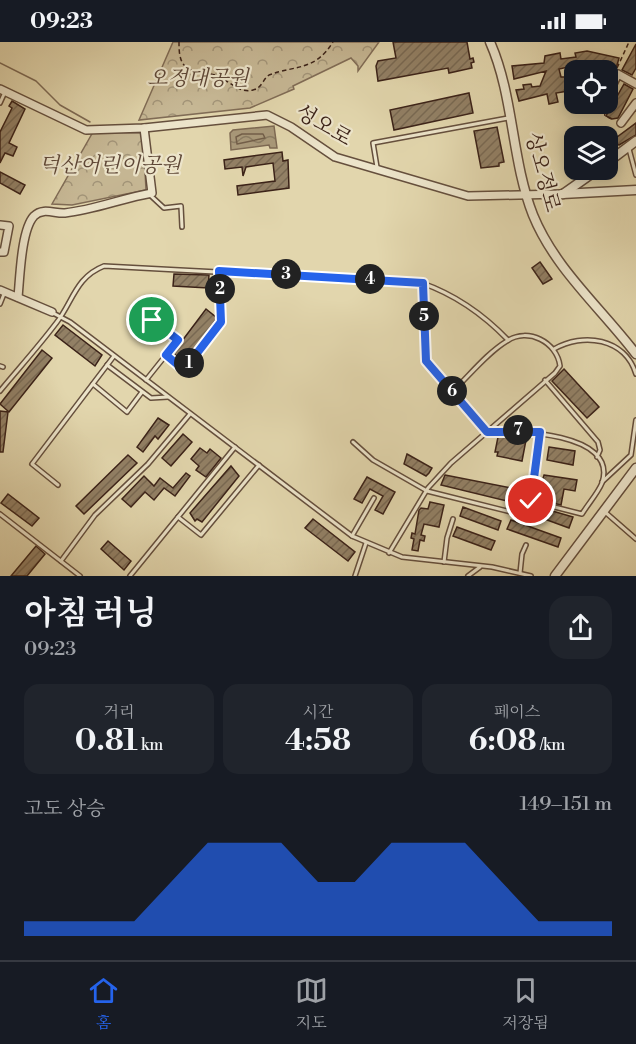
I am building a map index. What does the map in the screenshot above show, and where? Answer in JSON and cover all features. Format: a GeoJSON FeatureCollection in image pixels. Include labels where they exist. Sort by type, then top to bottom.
{"type":"FeatureCollection","features":[{"type":"Feature","properties":{"kind":"street","name":"상오정로"},"geometry":{"type":"LineString","coordinates":[[490,42],[500,71],[527,196],[538,225],[557,258],[636,354]]}},
{"type":"Feature","properties":{"kind":"street"},"geometry":{"type":"LineString","coordinates":[[618,74],[636,84]]}},
{"type":"Feature","properties":{"kind":"street","name":"성오로"},"geometry":{"type":"LineString","coordinates":[[3,90],[86,130],[144,128],[267,116],[291,127],[335,157],[468,196],[527,196],[636,190]]}},
{"type":"Feature","properties":{"kind":"street"},"geometry":{"type":"LineString","coordinates":[[621,123],[636,103]]}},
{"type":"Feature","properties":{"kind":"street"},"geometry":{"type":"LineString","coordinates":[[18,297],[25,243],[29,227],[36,214],[45,211],[66,213],[152,194],[144,128]]}},
{"type":"Feature","properties":{"kind":"street"},"geometry":{"type":"LineString","coordinates":[[618,154],[632,144]]}},
{"type":"Feature","properties":{"kind":"street"},"geometry":{"type":"LineString","coordinates":[[562,194],[582,180]]}},
{"type":"Feature","properties":{"kind":"street"},"geometry":{"type":"LineString","coordinates":[[0,225],[9,226],[7,247],[4,252],[0,252]]}},
{"type":"Feature","properties":{"kind":"street"},"geometry":{"type":"LineString","coordinates":[[2,291],[52,312]]}},
{"type":"Feature","properties":{"kind":"street"},"geometry":{"type":"LineString","coordinates":[[555,576],[636,468]]}},
{"type":"Feature","properties":{"kind":"lane"},"geometry":{"type":"LineString","coordinates":[[0,104],[3,90]]}},
{"type":"Feature","properties":{"kind":"lane"},"geometry":{"type":"LineString","coordinates":[[377,169],[373,143],[510,117]]}},
{"type":"Feature","properties":{"kind":"lane"},"geometry":{"type":"LineString","coordinates":[[632,144],[636,175]]}},
{"type":"Feature","properties":{"kind":"lane"},"geometry":{"type":"LineString","coordinates":[[148,194],[164,208],[181,206],[182,227]]}},
{"type":"Feature","properties":{"kind":"lane"},"geometry":{"type":"LineString","coordinates":[[0,391],[61,317],[82,280],[104,266],[423,283],[446,291],[468,305],[508,340]]}},
{"type":"Feature","properties":{"kind":"lane"},"geometry":{"type":"LineString","coordinates":[[166,355],[184,370],[221,322],[219,271]]}},
{"type":"Feature","properties":{"kind":"lane"},"geometry":{"type":"LineString","coordinates":[[423,283],[426,361],[487,432],[540,432],[590,449],[602,467],[602,482]]}},
{"type":"Feature","properties":{"kind":"lane"},"geometry":{"type":"LineString","coordinates":[[0,303],[2,291]]}},
{"type":"Feature","properties":{"kind":"lane"},"geometry":{"type":"LineString","coordinates":[[52,312],[114,356],[352,536],[389,553],[425,561],[482,566],[531,576]]}},
{"type":"Feature","properties":{"kind":"lane"},"geometry":{"type":"LineString","coordinates":[[146,380],[178,340],[152,320]]}},
{"type":"Feature","properties":{"kind":"lane"},"geometry":{"type":"LineString","coordinates":[[389,553],[427,491],[451,463],[560,366],[554,349],[536,337],[508,340],[452,392]]}},
{"type":"Feature","properties":{"kind":"lane"},"geometry":{"type":"LineString","coordinates":[[554,349],[576,339],[588,339],[610,345],[620,349],[636,374]]}},
{"type":"Feature","properties":{"kind":"lane"},"geometry":{"type":"LineString","coordinates":[[58,485],[32,464],[114,356]]}},
{"type":"Feature","properties":{"kind":"lane"},"geometry":{"type":"LineString","coordinates":[[107,365],[151,399],[168,397]]}},
{"type":"Feature","properties":{"kind":"lane"},"geometry":{"type":"LineString","coordinates":[[545,380],[598,441],[600,450],[597,457]]}},
{"type":"Feature","properties":{"kind":"lane"},"geometry":{"type":"LineString","coordinates":[[93,384],[127,412],[142,392]]}},
{"type":"Feature","properties":{"kind":"lane"},"geometry":{"type":"LineString","coordinates":[[61,561],[95,515],[148,464],[190,414]]}},
{"type":"Feature","properties":{"kind":"lane"},"geometry":{"type":"LineString","coordinates":[[531,501],[582,514],[602,482],[631,455],[636,420]]}},
{"type":"Feature","properties":{"kind":"lane"},"geometry":{"type":"LineString","coordinates":[[353,442],[373,460],[427,491],[527,516],[540,432]]}},
{"type":"Feature","properties":{"kind":"lane"},"geometry":{"type":"LineString","coordinates":[[130,576],[235,447]]}},
{"type":"Feature","properties":{"kind":"lane"},"geometry":{"type":"LineString","coordinates":[[178,516],[201,535],[259,465]]}},
{"type":"Feature","properties":{"kind":"lane"},"geometry":{"type":"LineString","coordinates":[[352,536],[374,498]]}},
{"type":"Feature","properties":{"kind":"lane"},"geometry":{"type":"LineString","coordinates":[[604,511],[636,539]]}},
{"type":"Feature","properties":{"kind":"lane"},"geometry":{"type":"LineString","coordinates":[[0,514],[80,576]]}},
{"type":"Feature","properties":{"kind":"lane"},"geometry":{"type":"LineString","coordinates":[[444,562],[447,538],[453,519]]}},
{"type":"Feature","properties":{"kind":"lane"},"geometry":{"type":"LineString","coordinates":[[355,576],[366,543]]}},
{"type":"Feature","properties":{"kind":"lane"},"geometry":{"type":"LineString","coordinates":[[520,573],[522,554],[526,545]]}},
{"type":"Feature","properties":{"kind":"lane"},"geometry":{"type":"LineString","coordinates":[[468,576],[482,566]]}},
{"type":"Feature","properties":{"kind":"path"},"geometry":{"type":"LineString","coordinates":[[179,42],[181,59],[186,66],[200,74],[216,75],[235,87],[251,91],[260,87],[269,75],[310,65],[324,54],[333,42]]}},
{"type":"Feature","properties":{"kind":"path"},"geometry":{"type":"LineString","coordinates":[[618,66],[629,42]]}},
{"type":"Feature","properties":{"kind":"path"},"geometry":{"type":"LineString","coordinates":[[605,114],[621,123]]}},
{"type":"Feature","properties":{"kind":"green space","name":"오정대공원"},"geometry":{"type":"Polygon","coordinates":[[[173,42],[379,42],[358,71],[358,66],[351,58],[293,86],[294,89],[250,108],[139,120],[173,42]]]}},
{"type":"Feature","properties":{"kind":"green space","name":"덕산어린이공원"},"geometry":{"type":"Polygon","coordinates":[[[93,132],[143,133],[146,190],[72,205],[52,204],[93,132]]]}},
{"type":"Feature","properties":{"kind":"water"},"geometry":{"type":"Polygon","coordinates":[[[274,126],[277,148],[270,148],[269,145],[231,150],[230,133],[233,130],[274,126]]]}},
{"type":"Feature","properties":{"kind":"building"},"geometry":{"type":"Polygon","coordinates":[[[393,42],[467,42],[470,59],[473,58],[474,62],[471,63],[472,68],[449,73],[448,68],[378,81],[376,66],[378,61],[396,58],[393,42]]]}},
{"type":"Feature","properties":{"kind":"building"},"geometry":{"type":"Polygon","coordinates":[[[636,44],[636,68],[632,75],[622,70],[636,44]]]}},
{"type":"Feature","properties":{"kind":"building"},"geometry":{"type":"Polygon","coordinates":[[[587,51],[619,58],[618,62],[564,60],[564,68],[559,69],[561,77],[564,77],[564,92],[556,93],[558,102],[549,104],[547,94],[519,101],[516,90],[524,89],[523,85],[540,86],[546,71],[514,79],[512,66],[544,63],[545,56],[560,53],[561,59],[576,57],[575,53],[587,51]]]}},
{"type":"Feature","properties":{"kind":"building"},"geometry":{"type":"Polygon","coordinates":[[[624,84],[633,89],[618,118],[612,119],[606,116],[618,114],[618,95],[624,84]]]}},
{"type":"Feature","properties":{"kind":"building"},"geometry":{"type":"Polygon","coordinates":[[[469,93],[473,113],[394,130],[390,110],[469,93]]]}},
{"type":"Feature","properties":{"kind":"building"},"geometry":{"type":"Polygon","coordinates":[[[12,101],[25,109],[9,143],[17,147],[13,156],[5,153],[0,163],[0,132],[12,108],[9,106],[12,101]]]}},
{"type":"Feature","properties":{"kind":"building"},"geometry":{"type":"Polygon","coordinates":[[[636,123],[636,135],[619,145],[618,136],[636,123]]]}},
{"type":"Feature","properties":{"kind":"building"},"geometry":{"type":"Polygon","coordinates":[[[497,127],[504,162],[499,163],[499,166],[481,168],[474,131],[497,127]]]}},
{"type":"Feature","properties":{"kind":"building"},"geometry":{"type":"Polygon","coordinates":[[[282,152],[283,161],[288,160],[289,188],[238,195],[237,186],[275,181],[273,163],[246,167],[243,176],[242,167],[225,169],[224,160],[282,152]]]}},
{"type":"Feature","properties":{"kind":"building"},"geometry":{"type":"Polygon","coordinates":[[[0,172],[25,185],[20,194],[0,183],[0,172]]]}},
{"type":"Feature","properties":{"kind":"building"},"geometry":{"type":"Polygon","coordinates":[[[540,262],[552,279],[543,284],[532,268],[540,262]]]}},
{"type":"Feature","properties":{"kind":"building"},"geometry":{"type":"Polygon","coordinates":[[[174,274],[209,275],[208,288],[173,286],[174,274]]]}},
{"type":"Feature","properties":{"kind":"building"},"geometry":{"type":"Polygon","coordinates":[[[206,309],[217,318],[185,363],[173,353],[206,309]]]}},
{"type":"Feature","properties":{"kind":"building"},"geometry":{"type":"Polygon","coordinates":[[[63,325],[102,355],[95,366],[55,335],[63,325]]]}},
{"type":"Feature","properties":{"kind":"building"},"geometry":{"type":"Polygon","coordinates":[[[42,350],[52,358],[9,412],[0,404],[42,350]]]}},
{"type":"Feature","properties":{"kind":"building"},"geometry":{"type":"Polygon","coordinates":[[[564,369],[599,407],[587,418],[552,381],[564,369]]]}},
{"type":"Feature","properties":{"kind":"building"},"geometry":{"type":"Polygon","coordinates":[[[0,411],[8,412],[3,452],[0,452],[0,411]]]}},
{"type":"Feature","properties":{"kind":"building"},"geometry":{"type":"Polygon","coordinates":[[[158,418],[169,425],[158,439],[155,436],[143,452],[137,447],[158,418]]]}},
{"type":"Feature","properties":{"kind":"building"},"geometry":{"type":"Polygon","coordinates":[[[183,434],[192,442],[171,466],[162,458],[183,434]]]}},
{"type":"Feature","properties":{"kind":"building"},"geometry":{"type":"Polygon","coordinates":[[[501,435],[526,440],[522,461],[497,456],[498,452],[495,452],[498,437],[501,435]]]}},
{"type":"Feature","properties":{"kind":"building"},"geometry":{"type":"Polygon","coordinates":[[[549,447],[575,451],[573,465],[547,460],[549,447]]]}},
{"type":"Feature","properties":{"kind":"building"},"geometry":{"type":"Polygon","coordinates":[[[200,448],[207,453],[210,449],[221,458],[206,477],[196,470],[199,466],[191,459],[200,448]]]}},
{"type":"Feature","properties":{"kind":"building"},"geometry":{"type":"Polygon","coordinates":[[[407,454],[432,468],[426,476],[404,464],[407,454]]]}},
{"type":"Feature","properties":{"kind":"building"},"geometry":{"type":"Polygon","coordinates":[[[128,455],[137,463],[84,514],[76,506],[128,455]]]}},
{"type":"Feature","properties":{"kind":"building"},"geometry":{"type":"Polygon","coordinates":[[[231,466],[239,476],[202,522],[197,519],[195,521],[190,513],[231,466]]]}},
{"type":"Feature","properties":{"kind":"building"},"geometry":{"type":"Polygon","coordinates":[[[186,473],[190,476],[175,496],[164,488],[154,500],[145,492],[131,507],[122,499],[144,476],[154,486],[160,478],[173,488],[186,473]]]}},
{"type":"Feature","properties":{"kind":"building"},"geometry":{"type":"Polygon","coordinates":[[[445,475],[526,491],[523,505],[441,485],[445,475]]]}},
{"type":"Feature","properties":{"kind":"building"},"geometry":{"type":"Polygon","coordinates":[[[544,475],[577,480],[575,491],[564,489],[561,505],[537,499],[544,475]]]}},
{"type":"Feature","properties":{"kind":"building"},"geometry":{"type":"Polygon","coordinates":[[[367,477],[395,492],[383,514],[375,510],[383,496],[370,489],[362,503],[354,499],[367,477]]]}},
{"type":"Feature","properties":{"kind":"building"},"geometry":{"type":"Polygon","coordinates":[[[8,494],[39,518],[32,526],[1,503],[8,494]]]}},
{"type":"Feature","properties":{"kind":"building"},"geometry":{"type":"Polygon","coordinates":[[[430,502],[444,505],[439,527],[424,524],[421,535],[425,536],[424,541],[420,540],[418,551],[412,550],[414,539],[411,538],[412,533],[415,534],[419,510],[428,509],[430,502]]]}},
{"type":"Feature","properties":{"kind":"building"},"geometry":{"type":"Polygon","coordinates":[[[463,507],[501,521],[498,530],[460,516],[463,507]]]}},
{"type":"Feature","properties":{"kind":"building"},"geometry":{"type":"Polygon","coordinates":[[[542,508],[573,517],[569,528],[539,517],[542,508]]]}},
{"type":"Feature","properties":{"kind":"building"},"geometry":{"type":"Polygon","coordinates":[[[313,519],[355,552],[348,561],[305,528],[313,519]]]}},
{"type":"Feature","properties":{"kind":"building"},"geometry":{"type":"Polygon","coordinates":[[[511,520],[561,538],[558,547],[507,529],[511,520]]]}},
{"type":"Feature","properties":{"kind":"building"},"geometry":{"type":"Polygon","coordinates":[[[457,527],[495,541],[491,550],[453,536],[457,527]]]}},
{"type":"Feature","properties":{"kind":"building"},"geometry":{"type":"Polygon","coordinates":[[[108,541],[131,561],[124,570],[101,549],[108,541]]]}},
{"type":"Feature","properties":{"kind":"building"},"geometry":{"type":"Polygon","coordinates":[[[36,546],[45,554],[27,576],[11,576],[36,546]]]}},
{"type":"Feature","properties":{"kind":"waterway"},"geometry":{"type":"LineString","coordinates":[[0,63],[36,81],[60,105],[90,122]]}},
{"type":"Feature","properties":{"kind":"route"},"geometry":{"type":"LineString","coordinates":[[152,320],[178,340],[166,355],[184,370],[221,322],[219,271],[423,283],[426,361],[487,432],[513,430],[540,432],[531,501]]}}]}
